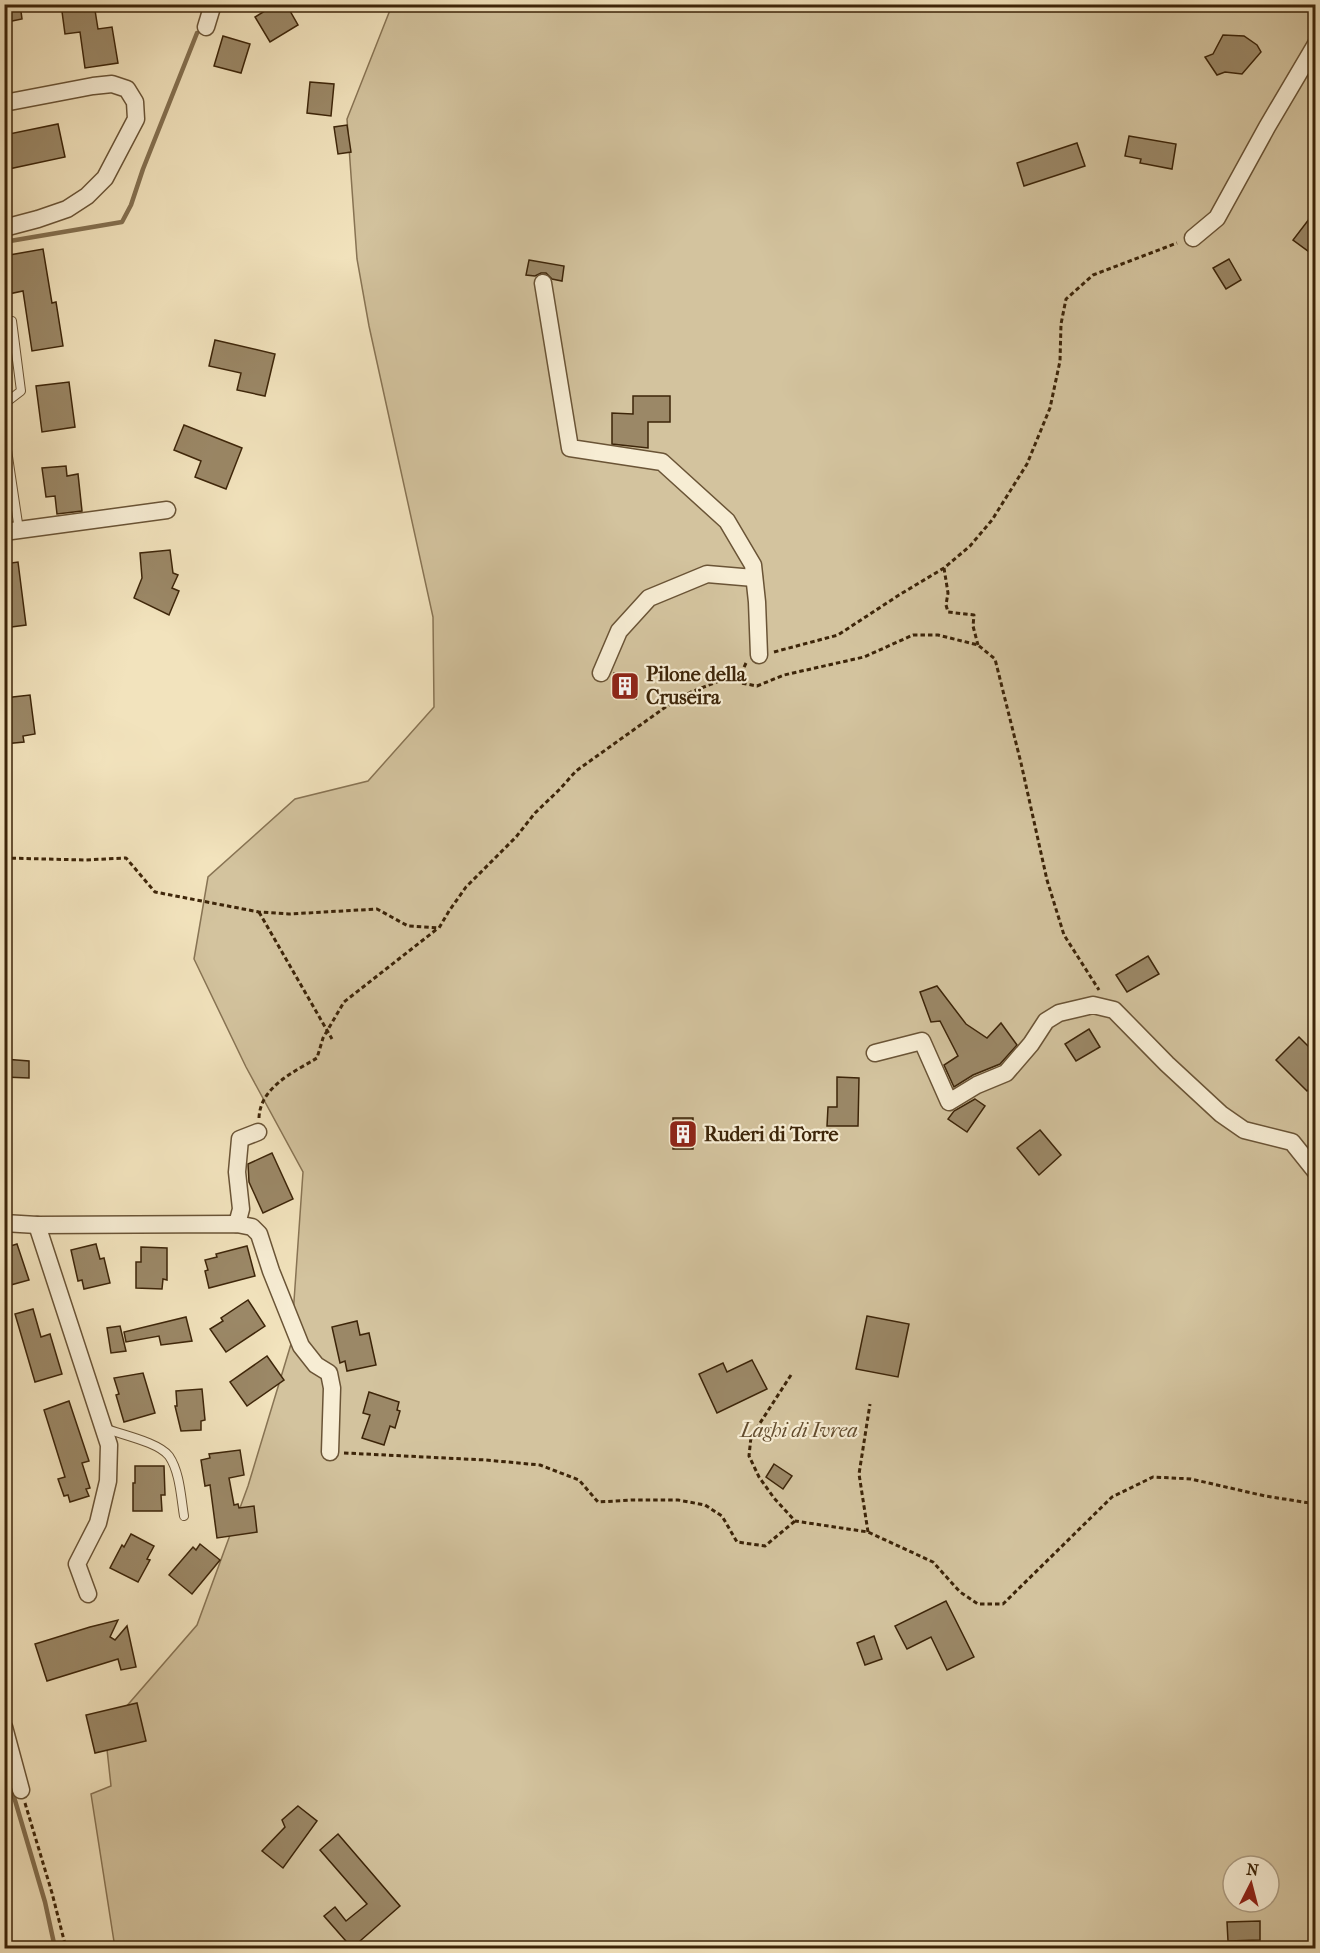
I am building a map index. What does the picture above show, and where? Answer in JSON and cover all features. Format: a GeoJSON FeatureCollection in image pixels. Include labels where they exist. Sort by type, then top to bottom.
{"type":"FeatureCollection","features":[{"type":"Feature","properties":{"kind":"street"},"geometry":{"type":"LineString","coordinates":[[206,27],[213,4]]}},
{"type":"Feature","properties":{"kind":"street"},"geometry":{"type":"LineString","coordinates":[[1193,238],[1217,218],[1316,44]]}},
{"type":"Feature","properties":{"kind":"street"},"geometry":{"type":"LineString","coordinates":[[4,103],[112,84],[127,89],[135,102],[136,119],[105,178],[87,196],[67,209],[4,228]]}},
{"type":"Feature","properties":{"kind":"street"},"geometry":{"type":"LineString","coordinates":[[543,283],[570,448],[662,462],[727,521],[753,565],[759,655]]}},
{"type":"Feature","properties":{"kind":"street"},"geometry":{"type":"LineString","coordinates":[[12,531],[166,510]]}},
{"type":"Feature","properties":{"kind":"street"},"geometry":{"type":"LineString","coordinates":[[601,673],[619,631],[649,598],[707,574],[754,578]]}},
{"type":"Feature","properties":{"kind":"street"},"geometry":{"type":"LineString","coordinates":[[875,1053],[922,1041],[949,1102],[977,1085],[1006,1073],[1031,1044],[1046,1021],[1059,1013],[1093,1005],[1114,1010],[1221,1114],[1244,1130],[1292,1142],[1316,1172]]}},
{"type":"Feature","properties":{"kind":"street"},"geometry":{"type":"LineString","coordinates":[[237,1224],[241,1209],[237,1172],[240,1139],[258,1132]]}},
{"type":"Feature","properties":{"kind":"street"},"geometry":{"type":"LineString","coordinates":[[4,1223],[38,1225],[237,1224],[252,1227],[259,1234],[301,1346],[316,1365],[329,1373],[332,1388],[330,1452]]}},
{"type":"Feature","properties":{"kind":"street"},"geometry":{"type":"LineString","coordinates":[[38,1225],[109,1445],[108,1481],[98,1523],[77,1564],[88,1594]]}},
{"type":"Feature","properties":{"kind":"street"},"geometry":{"type":"LineString","coordinates":[[4,1727],[21,1790]]}},
{"type":"Feature","properties":{"kind":"lane"},"geometry":{"type":"LineString","coordinates":[[4,322],[12,321],[21,391],[4,404]]}},
{"type":"Feature","properties":{"kind":"lane"},"geometry":{"type":"LineString","coordinates":[[4,430],[12,531]]}},
{"type":"Feature","properties":{"kind":"lane"},"geometry":{"type":"LineString","coordinates":[[104,1428],[158,1447],[169,1456],[175,1468],[184,1516]]}},
{"type":"Feature","properties":{"kind":"path"},"geometry":{"type":"LineString","coordinates":[[1114,1010],[1103,997],[1064,936],[1047,880],[1021,763],[994,659],[978,645],[938,635],[914,635],[864,657],[794,672],[757,686],[741,683],[740,676],[745,663],[759,655],[838,635],[944,568],[970,546],[992,520],[1027,464],[1050,408],[1060,361],[1061,324],[1066,299],[1093,275],[1193,238]]}},
{"type":"Feature","properties":{"kind":"path"},"geometry":{"type":"LineString","coordinates":[[944,568],[948,612],[974,615],[973,626],[978,645]]}},
{"type":"Feature","properties":{"kind":"path"},"geometry":{"type":"LineString","coordinates":[[258,1132],[259,1108],[270,1090],[317,1058],[323,1038],[344,1002],[439,928],[466,887],[516,837],[535,813],[576,771],[667,706],[691,692],[740,676]]}},
{"type":"Feature","properties":{"kind":"path"},"geometry":{"type":"LineString","coordinates":[[4,858],[85,860],[126,858],[155,892],[259,912],[289,914],[377,909],[408,926],[439,928]]}},
{"type":"Feature","properties":{"kind":"path"},"geometry":{"type":"LineString","coordinates":[[259,912],[332,1039]]}},
{"type":"Feature","properties":{"kind":"path"},"geometry":{"type":"LineString","coordinates":[[791,1375],[751,1437],[749,1456],[769,1491],[795,1521],[868,1532],[933,1562],[960,1592],[978,1604],[1003,1604],[1112,1497],[1153,1477],[1191,1479],[1265,1496],[1316,1504]]}},
{"type":"Feature","properties":{"kind":"path"},"geometry":{"type":"LineString","coordinates":[[868,1532],[859,1474],[870,1404]]}},
{"type":"Feature","properties":{"kind":"path"},"geometry":{"type":"LineString","coordinates":[[330,1452],[540,1465],[579,1480],[598,1502],[678,1500],[705,1505],[722,1516],[737,1542],[765,1546],[795,1521]]}},
{"type":"Feature","properties":{"kind":"path"},"geometry":{"type":"LineString","coordinates":[[21,1790],[66,1948]]}},
{"type":"Feature","properties":{"kind":"green space","name":"Laghi di Ivrea"},"geometry":{"type":"Polygon","coordinates":[[[392,5],[1315,5],[1315,1948],[115,1948],[91,1794],[111,1786],[105,1731],[197,1625],[248,1486],[291,1344],[303,1172],[246,1067],[194,959],[208,877],[295,799],[368,781],[434,707],[433,617],[369,326],[357,259],[347,119],[392,5]]]}},
{"type":"Feature","properties":{"kind":"building"},"geometry":{"type":"Polygon","coordinates":[[[4,4],[20,4],[22,19],[7,22],[4,4]]]}},
{"type":"Feature","properties":{"kind":"building"},"geometry":{"type":"Polygon","coordinates":[[[61,4],[94,4],[98,29],[112,27],[118,63],[85,68],[80,32],[65,34],[61,4]]]}},
{"type":"Feature","properties":{"kind":"building"},"geometry":{"type":"Polygon","coordinates":[[[276,4],[286,4],[298,25],[270,42],[255,17],[276,4]]]}},
{"type":"Feature","properties":{"kind":"building"},"geometry":{"type":"Polygon","coordinates":[[[1223,35],[1244,36],[1257,45],[1261,52],[1242,74],[1225,72],[1217,75],[1205,57],[1213,54],[1223,35]]]}},
{"type":"Feature","properties":{"kind":"building"},"geometry":{"type":"Polygon","coordinates":[[[223,36],[250,44],[241,73],[214,66],[223,36]]]}},
{"type":"Feature","properties":{"kind":"building"},"geometry":{"type":"Polygon","coordinates":[[[310,82],[334,84],[331,116],[307,113],[310,82]]]}},
{"type":"Feature","properties":{"kind":"building"},"geometry":{"type":"Polygon","coordinates":[[[58,124],[65,157],[4,170],[4,135],[58,124]]]}},
{"type":"Feature","properties":{"kind":"building"},"geometry":{"type":"Polygon","coordinates":[[[347,125],[351,152],[338,154],[334,127],[347,125]]]}},
{"type":"Feature","properties":{"kind":"building"},"geometry":{"type":"Polygon","coordinates":[[[1129,136],[1176,144],[1172,169],[1140,163],[1141,159],[1125,156],[1129,136]]]}},
{"type":"Feature","properties":{"kind":"building"},"geometry":{"type":"Polygon","coordinates":[[[1077,143],[1085,166],[1024,186],[1017,163],[1077,143]]]}},
{"type":"Feature","properties":{"kind":"building"},"geometry":{"type":"Polygon","coordinates":[[[1316,210],[1316,257],[1293,240],[1316,210]]]}},
{"type":"Feature","properties":{"kind":"building"},"geometry":{"type":"Polygon","coordinates":[[[43,249],[52,303],[56,302],[63,346],[32,351],[23,291],[4,295],[4,256],[43,249]]]}},
{"type":"Feature","properties":{"kind":"building"},"geometry":{"type":"Polygon","coordinates":[[[1229,259],[1241,280],[1226,289],[1213,268],[1229,259]]]}},
{"type":"Feature","properties":{"kind":"building"},"geometry":{"type":"Polygon","coordinates":[[[529,260],[564,266],[562,281],[552,279],[546,273],[535,276],[526,275],[529,260]]]}},
{"type":"Feature","properties":{"kind":"building"},"geometry":{"type":"Polygon","coordinates":[[[215,340],[275,354],[265,396],[237,390],[241,373],[209,366],[215,340]]]}},
{"type":"Feature","properties":{"kind":"building"},"geometry":{"type":"Polygon","coordinates":[[[69,382],[75,427],[42,432],[36,386],[69,382]]]}},
{"type":"Feature","properties":{"kind":"building"},"geometry":{"type":"Polygon","coordinates":[[[633,396],[670,396],[670,422],[648,422],[648,448],[612,444],[612,413],[633,414],[633,396]]]}},
{"type":"Feature","properties":{"kind":"building"},"geometry":{"type":"Polygon","coordinates":[[[184,425],[242,448],[226,489],[195,477],[201,461],[174,450],[184,425]]]}},
{"type":"Feature","properties":{"kind":"building"},"geometry":{"type":"Polygon","coordinates":[[[66,466],[67,476],[78,474],[82,511],[57,514],[55,496],[46,497],[42,468],[66,466]]]}},
{"type":"Feature","properties":{"kind":"building"},"geometry":{"type":"Polygon","coordinates":[[[170,550],[173,573],[178,575],[172,588],[179,591],[169,615],[134,598],[142,578],[140,553],[170,550]]]}},
{"type":"Feature","properties":{"kind":"building"},"geometry":{"type":"Polygon","coordinates":[[[18,562],[26,625],[4,628],[4,564],[18,562]]]}},
{"type":"Feature","properties":{"kind":"building","name":"Pilone della Cruseira"},"geometry":{"type":"Polygon","coordinates":[[[614,673],[637,675],[636,699],[613,697],[614,673]]]}},
{"type":"Feature","properties":{"kind":"building"},"geometry":{"type":"Polygon","coordinates":[[[30,695],[35,734],[23,736],[24,742],[4,744],[4,698],[30,695]]]}},
{"type":"Feature","properties":{"kind":"building"},"geometry":{"type":"Polygon","coordinates":[[[1148,956],[1159,974],[1127,992],[1116,975],[1148,956]]]}},
{"type":"Feature","properties":{"kind":"building"},"geometry":{"type":"Polygon","coordinates":[[[937,986],[966,1024],[987,1038],[1001,1023],[1017,1045],[1000,1064],[973,1075],[954,1087],[944,1065],[958,1056],[940,1021],[931,1022],[920,992],[937,986]]]}},
{"type":"Feature","properties":{"kind":"building"},"geometry":{"type":"Polygon","coordinates":[[[1089,1029],[1100,1047],[1076,1061],[1065,1044],[1089,1029]]]}},
{"type":"Feature","properties":{"kind":"building"},"geometry":{"type":"Polygon","coordinates":[[[1299,1037],[1316,1054],[1316,1083],[1307,1091],[1276,1060],[1299,1037]]]}},
{"type":"Feature","properties":{"kind":"building"},"geometry":{"type":"Polygon","coordinates":[[[4,1059],[29,1061],[29,1078],[4,1077],[4,1059]]]}},
{"type":"Feature","properties":{"kind":"building"},"geometry":{"type":"Polygon","coordinates":[[[837,1077],[859,1078],[858,1126],[827,1126],[828,1107],[837,1107],[837,1077]]]}},
{"type":"Feature","properties":{"kind":"building"},"geometry":{"type":"Polygon","coordinates":[[[975,1099],[985,1106],[967,1132],[948,1119],[954,1111],[975,1099]]]}},
{"type":"Feature","properties":{"kind":"building","name":"Ruderi di Torre"},"geometry":{"type":"Polygon","coordinates":[[[673,1118],[693,1118],[693,1149],[673,1149],[673,1118]]]}},
{"type":"Feature","properties":{"kind":"building"},"geometry":{"type":"Polygon","coordinates":[[[1040,1130],[1061,1155],[1039,1175],[1017,1148],[1040,1130]]]}},
{"type":"Feature","properties":{"kind":"building"},"geometry":{"type":"Polygon","coordinates":[[[272,1153],[293,1199],[263,1213],[249,1182],[248,1164],[272,1153]]]}},
{"type":"Feature","properties":{"kind":"building"},"geometry":{"type":"Polygon","coordinates":[[[17,1244],[29,1280],[7,1286],[4,1278],[4,1248],[17,1244]]]}},
{"type":"Feature","properties":{"kind":"building"},"geometry":{"type":"Polygon","coordinates":[[[96,1244],[100,1259],[104,1258],[110,1283],[84,1289],[82,1280],[78,1281],[71,1250],[96,1244]]]}},
{"type":"Feature","properties":{"kind":"building"},"geometry":{"type":"Polygon","coordinates":[[[247,1246],[255,1276],[209,1288],[205,1260],[217,1257],[216,1254],[247,1246]]]}},
{"type":"Feature","properties":{"kind":"building"},"geometry":{"type":"Polygon","coordinates":[[[141,1247],[167,1248],[167,1280],[163,1279],[162,1289],[136,1288],[136,1262],[141,1262],[141,1247]]]}},
{"type":"Feature","properties":{"kind":"building"},"geometry":{"type":"Polygon","coordinates":[[[248,1300],[265,1326],[226,1352],[210,1329],[223,1321],[221,1318],[248,1300]]]}},
{"type":"Feature","properties":{"kind":"building"},"geometry":{"type":"Polygon","coordinates":[[[33,1309],[41,1337],[50,1334],[62,1374],[35,1382],[15,1314],[33,1309]]]}},
{"type":"Feature","properties":{"kind":"building"},"geometry":{"type":"Polygon","coordinates":[[[867,1316],[909,1324],[898,1377],[856,1369],[867,1316]]]}},
{"type":"Feature","properties":{"kind":"building"},"geometry":{"type":"Polygon","coordinates":[[[186,1317],[192,1341],[161,1345],[159,1336],[126,1342],[124,1332],[186,1317]]]}},
{"type":"Feature","properties":{"kind":"building"},"geometry":{"type":"Polygon","coordinates":[[[357,1321],[360,1335],[369,1333],[376,1365],[347,1371],[345,1361],[340,1363],[332,1327],[357,1321]]]}},
{"type":"Feature","properties":{"kind":"building"},"geometry":{"type":"Polygon","coordinates":[[[120,1326],[126,1351],[111,1353],[107,1328],[120,1326]]]}},
{"type":"Feature","properties":{"kind":"building"},"geometry":{"type":"Polygon","coordinates":[[[267,1356],[284,1380],[247,1406],[230,1382],[267,1356]]]}},
{"type":"Feature","properties":{"kind":"building"},"geometry":{"type":"Polygon","coordinates":[[[752,1360],[767,1389],[717,1413],[699,1374],[723,1363],[727,1372],[752,1360]]]}},
{"type":"Feature","properties":{"kind":"building"},"geometry":{"type":"Polygon","coordinates":[[[143,1373],[155,1413],[124,1422],[116,1395],[119,1394],[114,1378],[143,1373]]]}},
{"type":"Feature","properties":{"kind":"building"},"geometry":{"type":"Polygon","coordinates":[[[202,1389],[205,1420],[201,1421],[201,1430],[181,1431],[175,1406],[177,1406],[176,1391],[202,1389]]]}},
{"type":"Feature","properties":{"kind":"building"},"geometry":{"type":"Polygon","coordinates":[[[369,1392],[399,1402],[397,1410],[400,1411],[395,1428],[390,1426],[384,1445],[362,1438],[370,1415],[363,1413],[369,1392]]]}},
{"type":"Feature","properties":{"kind":"building"},"geometry":{"type":"Polygon","coordinates":[[[69,1401],[89,1461],[82,1463],[90,1488],[86,1489],[89,1496],[70,1502],[68,1495],[64,1496],[58,1479],[65,1477],[44,1410],[69,1401]]]}},
{"type":"Feature","properties":{"kind":"building"},"geometry":{"type":"Polygon","coordinates":[[[240,1450],[244,1475],[229,1478],[234,1505],[238,1504],[239,1508],[254,1506],[257,1532],[217,1538],[210,1485],[205,1486],[201,1460],[210,1458],[209,1454],[240,1450]]]}},
{"type":"Feature","properties":{"kind":"building"},"geometry":{"type":"Polygon","coordinates":[[[774,1464],[792,1476],[783,1489],[766,1477],[774,1464]]]}},
{"type":"Feature","properties":{"kind":"building"},"geometry":{"type":"Polygon","coordinates":[[[135,1466],[164,1466],[165,1495],[161,1495],[162,1511],[133,1511],[135,1466]]]}},
{"type":"Feature","properties":{"kind":"building"},"geometry":{"type":"Polygon","coordinates":[[[131,1534],[154,1546],[147,1559],[150,1560],[138,1582],[110,1568],[122,1545],[124,1547],[131,1534]]]}},
{"type":"Feature","properties":{"kind":"building"},"geometry":{"type":"Polygon","coordinates":[[[200,1544],[220,1560],[192,1594],[169,1575],[193,1547],[196,1550],[200,1544]]]}},
{"type":"Feature","properties":{"kind":"building"},"geometry":{"type":"Polygon","coordinates":[[[946,1601],[974,1657],[947,1670],[931,1637],[907,1649],[895,1626],[946,1601]]]}},
{"type":"Feature","properties":{"kind":"building"},"geometry":{"type":"Polygon","coordinates":[[[118,1620],[110,1637],[115,1640],[127,1626],[136,1667],[121,1670],[118,1659],[47,1681],[35,1644],[118,1620]]]}},
{"type":"Feature","properties":{"kind":"building"},"geometry":{"type":"Polygon","coordinates":[[[874,1636],[882,1659],[865,1665],[857,1643],[874,1636]]]}},
{"type":"Feature","properties":{"kind":"building"},"geometry":{"type":"Polygon","coordinates":[[[137,1703],[146,1741],[95,1753],[86,1715],[137,1703]]]}},
{"type":"Feature","properties":{"kind":"building"},"geometry":{"type":"Polygon","coordinates":[[[298,1806],[317,1821],[283,1868],[262,1851],[285,1827],[282,1820],[298,1806]]]}},
{"type":"Feature","properties":{"kind":"building"},"geometry":{"type":"Polygon","coordinates":[[[338,1834],[400,1906],[352,1948],[324,1916],[335,1907],[346,1921],[367,1904],[320,1850],[338,1834]]]}},
{"type":"Feature","properties":{"kind":"building"},"geometry":{"type":"Polygon","coordinates":[[[1260,1921],[1260,1940],[1228,1941],[1227,1922],[1260,1921]]]}},
{"type":"Feature","properties":{"kind":"waterway"},"geometry":{"type":"LineString","coordinates":[[4,242],[122,222],[131,205],[197,33]]}},
{"type":"Feature","properties":{"kind":"waterway"},"geometry":{"type":"LineString","coordinates":[[4,1763],[45,1902],[55,1948]]}},
{"type":"Feature","properties":{"kind":"place","name":"Pilone della Cruseira"},"geometry":{"type":"Point","coordinates":[625,686]}},
{"type":"Feature","properties":{"kind":"place","name":"Ruderi di Torre"},"geometry":{"type":"Point","coordinates":[683,1134]}}]}
